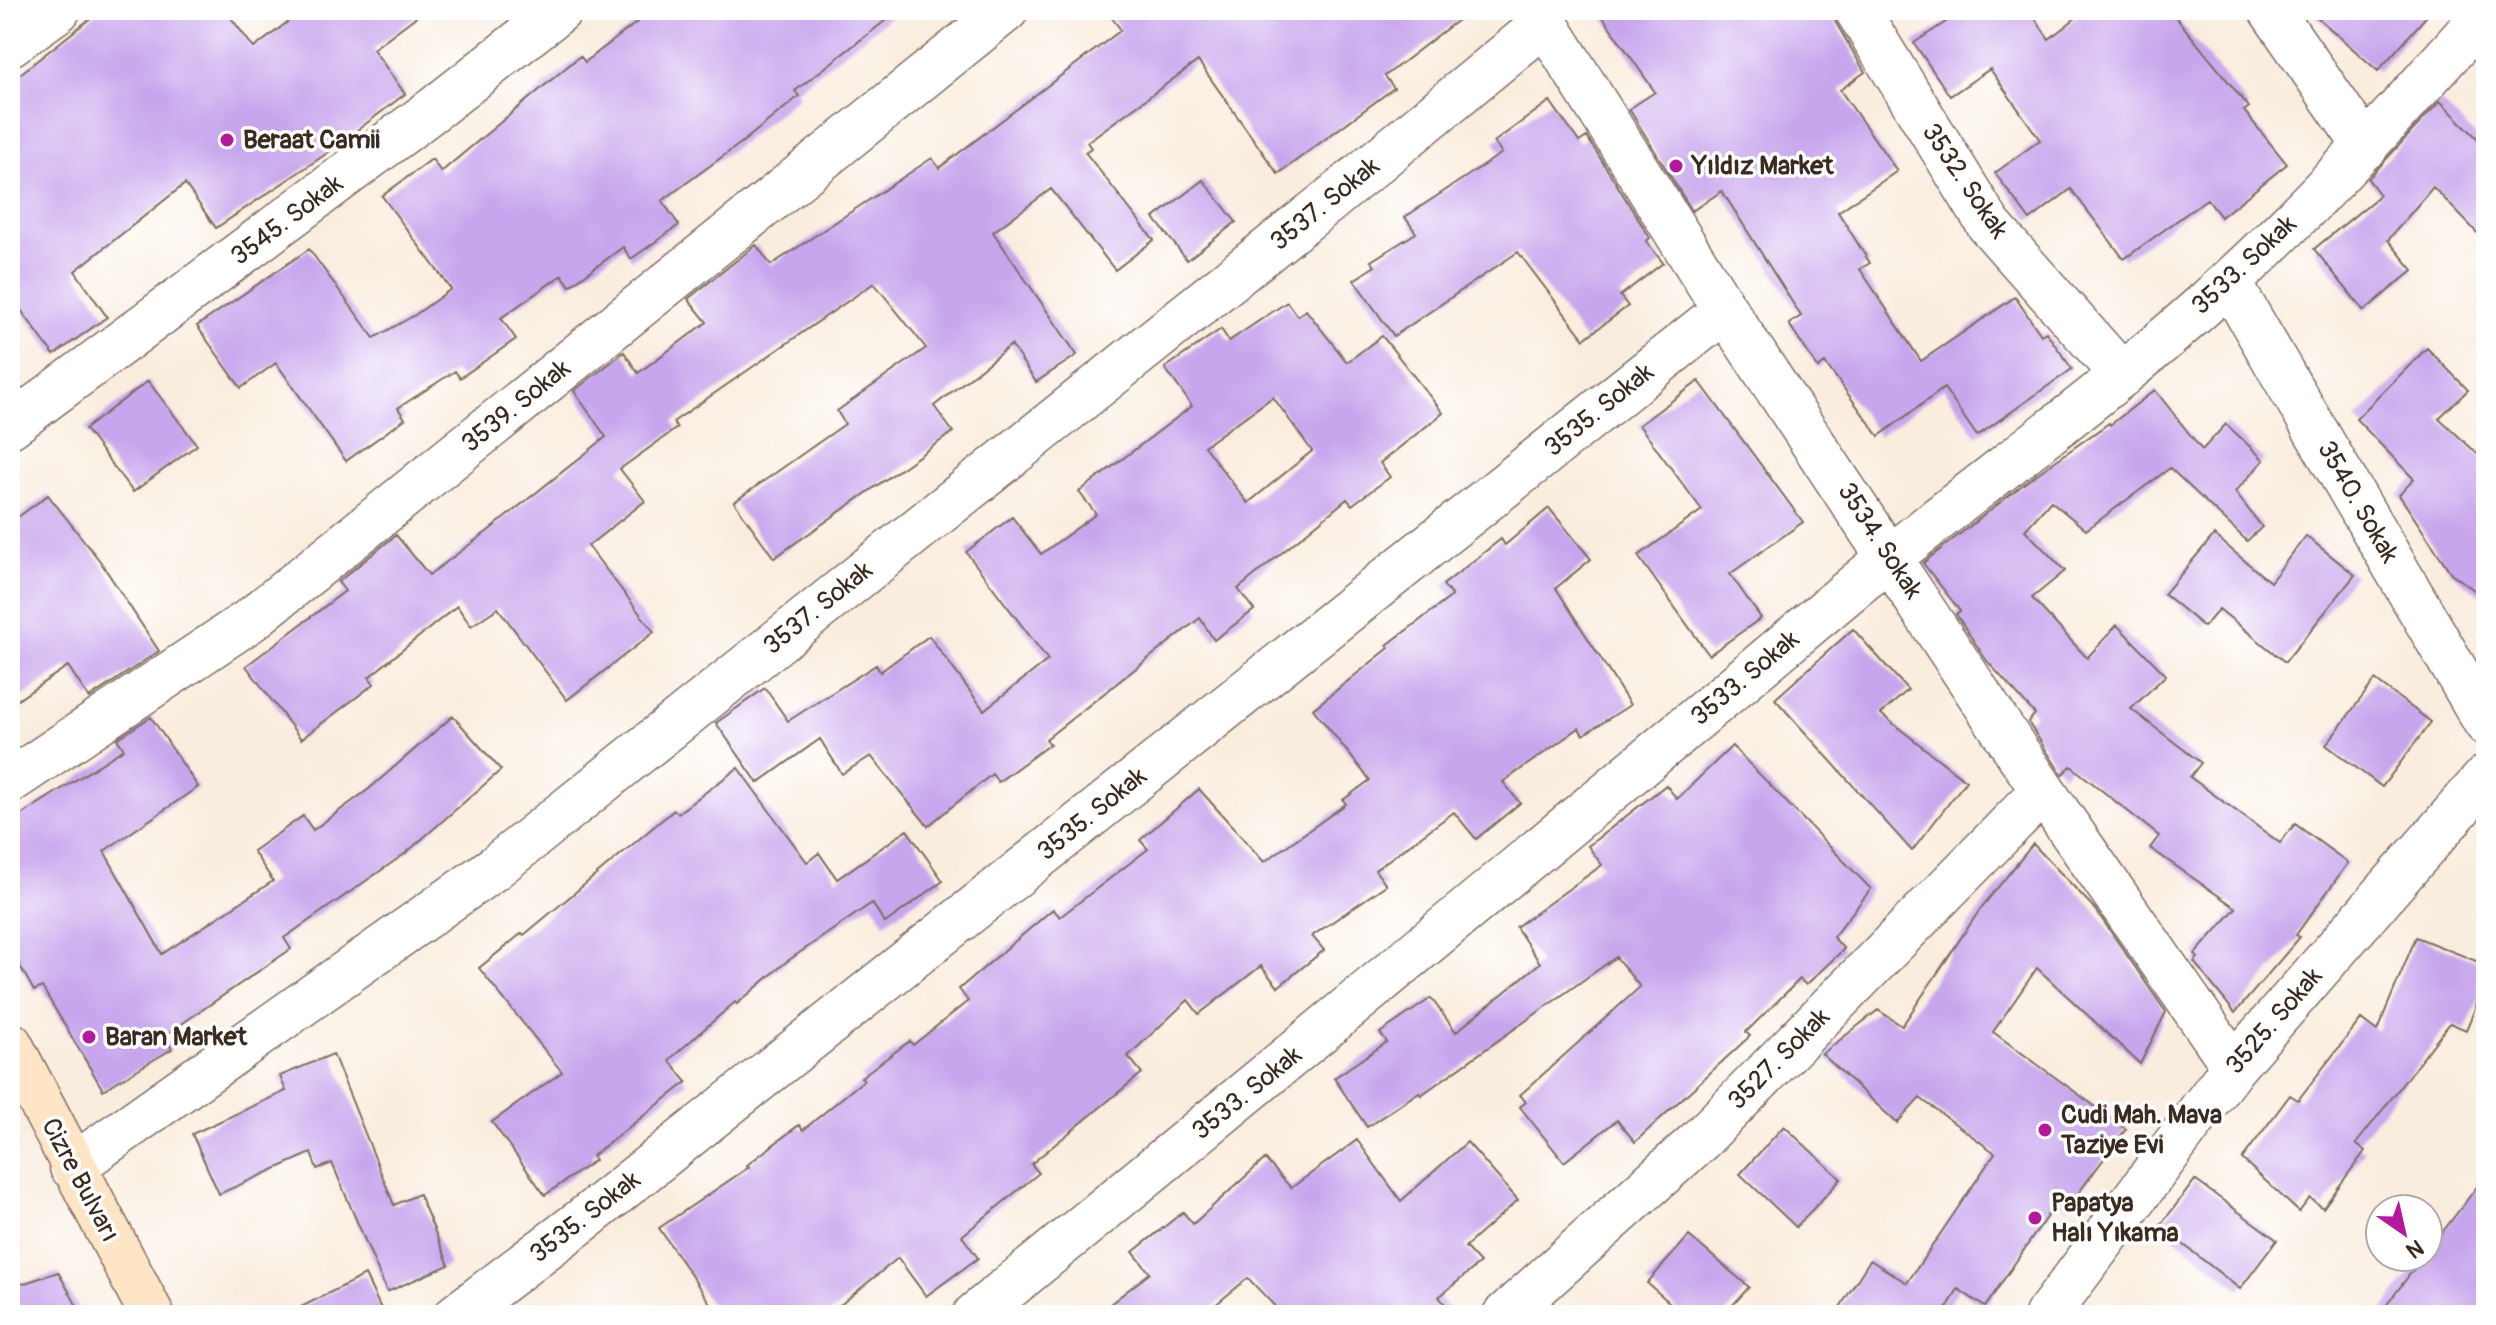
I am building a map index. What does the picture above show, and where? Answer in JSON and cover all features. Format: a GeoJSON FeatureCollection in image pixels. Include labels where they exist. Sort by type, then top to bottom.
{"type":"FeatureCollection","features":[{"type":"Feature","properties":{"kind":"main road","name":"Cizre Bulvarı"},"geometry":{"type":"LineString","coordinates":[[12,1052],[152,1315]]}},
{"type":"Feature","properties":{"kind":"street"},"geometry":{"type":"LineString","coordinates":[[10,44],[58,10]]}},
{"type":"Feature","properties":{"kind":"street","name":"3545. Sokak"},"geometry":{"type":"LineString","coordinates":[[10,426],[413,126],[560,10]]}},
{"type":"Feature","properties":{"kind":"street","name":"3539. Sokak"},"geometry":{"type":"LineString","coordinates":[[10,781],[252,619],[1006,10]]}},
{"type":"Feature","properties":{"kind":"street","name":"3532. Sokak"},"geometry":{"type":"LineString","coordinates":[[1857,10],[1989,225],[2122,375]]}},
{"type":"Feature","properties":{"kind":"street"},"geometry":{"type":"LineString","coordinates":[[2271,10],[2366,147]]}},
{"type":"Feature","properties":{"kind":"street","name":"3533. Sokak"},"geometry":{"type":"LineString","coordinates":[[975,1315],[1392,974],[1891,556],[2122,375],[2229,282],[2366,147],[2486,12]]}},
{"type":"Feature","properties":{"kind":"street","name":"3534. Sokak"},"geometry":{"type":"LineString","coordinates":[[1541,16],[1725,310],[1891,556],[2043,791],[2234,1066]]}},
{"type":"Feature","properties":{"kind":"street","name":"3537. Sokak"},"geometry":{"type":"LineString","coordinates":[[72,1167],[493,869],[1317,211],[1541,16]]}},
{"type":"Feature","properties":{"kind":"street","name":"3540. Sokak"},"geometry":{"type":"LineString","coordinates":[[2229,282],[2486,723]]}},
{"type":"Feature","properties":{"kind":"street","name":"3535. Sokak"},"geometry":{"type":"LineString","coordinates":[[457,1315],[597,1209],[1725,310]]}},
{"type":"Feature","properties":{"kind":"street","name":"3525. Sokak"},"geometry":{"type":"LineString","coordinates":[[2047,1315],[2234,1066],[2486,777]]}},
{"type":"Feature","properties":{"kind":"street","name":"3527. Sokak"},"geometry":{"type":"LineString","coordinates":[[1505,1315],[1700,1140],[2043,791]]}},
{"type":"Feature","properties":{"kind":"building"},"geometry":{"type":"Polygon","coordinates":[[[101,10],[225,10],[254,48],[303,10],[425,10],[373,49],[405,94],[326,154],[216,228],[185,184],[75,271],[107,317],[54,355],[10,295],[10,82],[101,10]]]}},
{"type":"Feature","properties":{"kind":"building"},"geometry":{"type":"Polygon","coordinates":[[[653,10],[899,10],[795,91],[799,96],[745,140],[662,201],[679,225],[631,259],[623,247],[570,286],[562,275],[501,318],[516,339],[460,378],[455,371],[398,408],[405,419],[346,461],[276,363],[241,388],[197,326],[309,249],[374,338],[415,315],[451,289],[382,196],[432,159],[441,172],[580,56],[585,62],[653,10]]]}},
{"type":"Feature","properties":{"kind":"building"},"geometry":{"type":"Polygon","coordinates":[[[1106,10],[1471,10],[1385,76],[1394,88],[1278,174],[1198,61],[1087,142],[1091,148],[1085,152],[1154,240],[1115,270],[1051,189],[993,232],[1077,355],[1036,382],[1011,345],[934,406],[953,432],[774,558],[734,502],[845,424],[837,411],[926,348],[874,283],[673,422],[677,428],[620,469],[645,501],[588,546],[654,632],[567,700],[498,608],[471,626],[457,606],[369,677],[374,684],[301,739],[246,666],[345,591],[338,582],[396,535],[429,575],[606,437],[574,391],[624,352],[638,373],[707,322],[688,299],[756,245],[771,265],[932,158],[939,168],[1121,30],[1106,10]]]}},
{"type":"Feature","properties":{"kind":"building"},"geometry":{"type":"Polygon","coordinates":[[[1598,10],[1832,10],[1836,23],[1865,72],[1840,90],[1897,171],[1838,212],[1870,263],[1860,269],[1921,361],[2015,297],[2041,335],[2046,332],[2072,369],[1977,436],[1944,388],[1879,436],[1825,363],[1818,368],[1789,324],[1801,316],[1722,191],[1692,211],[1629,109],[1655,92],[1598,10]]]}},
{"type":"Feature","properties":{"kind":"building"},"geometry":{"type":"Polygon","coordinates":[[[1964,10],[2029,10],[2049,39],[2086,10],[2170,10],[2249,107],[2244,111],[2287,164],[2221,217],[2207,199],[2124,259],[2071,189],[2030,220],[1995,173],[2040,140],[1990,69],[1950,96],[1914,43],[1964,10]]]}},
{"type":"Feature","properties":{"kind":"building"},"geometry":{"type":"Polygon","coordinates":[[[2309,10],[2432,10],[2378,71],[2309,10]]]}},
{"type":"Feature","properties":{"kind":"building"},"geometry":{"type":"Polygon","coordinates":[[[1550,101],[1579,142],[1587,137],[1650,238],[1646,241],[1663,263],[1620,296],[1628,306],[1584,339],[1518,252],[1394,336],[1354,280],[1375,266],[1371,261],[1416,233],[1405,217],[1502,153],[1494,142],[1550,101]]]}},
{"type":"Feature","properties":{"kind":"building"},"geometry":{"type":"Polygon","coordinates":[[[2440,101],[2486,147],[2486,242],[2433,187],[2388,240],[2413,270],[2364,311],[2314,249],[2380,195],[2368,179],[2440,101]]]}},
{"type":"Feature","properties":{"kind":"building"},"geometry":{"type":"Polygon","coordinates":[[[1203,180],[1236,222],[1187,260],[1154,218],[1203,180]]]}},
{"type":"Feature","properties":{"kind":"building"},"geometry":{"type":"Polygon","coordinates":[[[1287,302],[1297,316],[1306,310],[1347,362],[1382,336],[1443,413],[1380,463],[1390,477],[1352,505],[1347,499],[1238,589],[1254,610],[1214,640],[1200,618],[1046,739],[1050,744],[998,782],[992,774],[928,826],[871,756],[842,774],[820,739],[758,783],[716,723],[765,688],[788,721],[876,665],[880,672],[929,636],[984,710],[1048,660],[966,552],[1012,517],[1041,554],[1096,514],[1079,492],[1192,406],[1165,368],[1221,329],[1229,341],[1287,302]],[[1273,397],[1204,446],[1248,503],[1312,451],[1273,397]]]}},
{"type":"Feature","properties":{"kind":"building"},"geometry":{"type":"Polygon","coordinates":[[[2427,348],[2468,390],[2439,418],[2486,462],[2486,599],[2451,573],[2399,495],[2414,479],[2356,419],[2427,348]]]}},
{"type":"Feature","properties":{"kind":"building"},"geometry":{"type":"Polygon","coordinates":[[[148,381],[197,445],[133,492],[85,429],[148,381]]]}},
{"type":"Feature","properties":{"kind":"building"},"geometry":{"type":"Polygon","coordinates":[[[1699,381],[1803,522],[1730,574],[1761,618],[1709,655],[1638,556],[1702,510],[1639,425],[1699,381]]]}},
{"type":"Feature","properties":{"kind":"building"},"geometry":{"type":"Polygon","coordinates":[[[2155,390],[2202,450],[2226,424],[2264,460],[2235,492],[2262,527],[2247,541],[2170,468],[2086,530],[2051,501],[2025,530],[2065,571],[2032,598],[2087,658],[2117,625],[2166,675],[2131,709],[2201,763],[2190,777],[2280,843],[2295,824],[2348,863],[2296,935],[2300,937],[2235,1013],[2194,962],[2198,958],[2195,954],[2236,908],[2150,848],[2159,836],[2071,766],[2062,775],[2028,722],[2035,714],[1987,661],[1956,614],[1960,611],[1923,563],[2034,476],[2110,425],[2155,390]]]}},
{"type":"Feature","properties":{"kind":"building"},"geometry":{"type":"Polygon","coordinates":[[[48,495],[100,561],[159,651],[89,698],[68,666],[10,705],[10,523],[48,495]]]}},
{"type":"Feature","properties":{"kind":"building"},"geometry":{"type":"Polygon","coordinates":[[[1549,508],[1591,559],[1556,588],[1630,705],[1583,735],[1579,728],[1503,782],[1520,803],[1476,839],[1454,812],[1375,870],[1386,885],[1312,936],[1324,950],[1278,987],[1261,966],[1199,1014],[1188,1000],[1128,1056],[1142,1073],[1031,1164],[1039,1173],[962,1236],[978,1258],[926,1296],[898,1258],[828,1315],[718,1315],[659,1228],[749,1167],[747,1165],[799,1125],[803,1130],[864,1080],[861,1077],[910,1041],[913,1045],[968,1001],[959,989],[1053,909],[1060,917],[1148,849],[1140,840],[1199,789],[1264,862],[1346,804],[1343,800],[1370,780],[1313,709],[1389,648],[1387,645],[1452,596],[1443,585],[1501,539],[1505,545],[1549,508]]]}},
{"type":"Feature","properties":{"kind":"building"},"geometry":{"type":"Polygon","coordinates":[[[2214,535],[2270,582],[2306,536],[2355,575],[2285,662],[2219,609],[2204,627],[2164,594],[2214,535]]]}},
{"type":"Feature","properties":{"kind":"building"},"geometry":{"type":"Polygon","coordinates":[[[1853,629],[1908,690],[1881,714],[1966,781],[1912,851],[1775,699],[1853,629]]]}},
{"type":"Feature","properties":{"kind":"building"},"geometry":{"type":"Polygon","coordinates":[[[2375,680],[2431,722],[2382,787],[2326,745],[2375,680]]]}},
{"type":"Feature","properties":{"kind":"building"},"geometry":{"type":"Polygon","coordinates":[[[453,716],[501,770],[406,853],[284,938],[291,949],[164,1036],[172,1049],[103,1090],[42,987],[34,991],[10,948],[10,822],[124,749],[117,739],[151,717],[198,787],[104,851],[162,954],[273,881],[253,851],[303,816],[313,830],[369,789],[453,716]]]}},
{"type":"Feature","properties":{"kind":"building"},"geometry":{"type":"Polygon","coordinates":[[[1732,746],[1871,889],[1833,937],[1844,949],[1806,985],[1800,979],[1746,1032],[1750,1036],[1635,1142],[1617,1120],[1564,1162],[1520,1107],[1526,1102],[1520,1095],[1640,987],[1616,957],[1421,1095],[1419,1092],[1367,1127],[1334,1078],[1387,1042],[1380,1033],[1431,998],[1456,1032],[1540,963],[1516,927],[1602,865],[1588,846],[1666,785],[1677,799],[1732,746]]]}},
{"type":"Feature","properties":{"kind":"building"},"geometry":{"type":"Polygon","coordinates":[[[738,768],[807,862],[819,853],[837,879],[907,830],[943,881],[885,923],[872,903],[786,962],[737,1004],[735,1002],[669,1060],[687,1082],[592,1156],[595,1160],[545,1195],[492,1122],[562,1072],[479,968],[522,933],[524,935],[674,810],[678,813],[738,768]]]}},
{"type":"Feature","properties":{"kind":"building"},"geometry":{"type":"Polygon","coordinates":[[[2033,844],[2095,909],[2166,1012],[2140,1064],[2037,968],[1993,1032],[2126,1129],[2068,1207],[2058,1200],[1985,1307],[1958,1289],[1947,1308],[1959,1315],[1835,1315],[1870,1260],[1907,1283],[1995,1153],[1920,1098],[1897,1123],[1822,1054],[1878,1010],[1902,1026],[1981,908],[2033,844]]]}},
{"type":"Feature","properties":{"kind":"building"},"geometry":{"type":"Polygon","coordinates":[[[2416,937],[2486,965],[2486,982],[2466,1030],[2450,1023],[2356,1144],[2365,1151],[2323,1208],[2310,1198],[2299,1212],[2242,1159],[2290,1095],[2298,1100],[2361,1019],[2377,1031],[2416,937]]]}},
{"type":"Feature","properties":{"kind":"building"},"geometry":{"type":"Polygon","coordinates":[[[333,1054],[394,1205],[419,1194],[449,1265],[387,1292],[332,1163],[317,1169],[311,1153],[219,1194],[192,1134],[286,1091],[280,1076],[333,1054]]]}},
{"type":"Feature","properties":{"kind":"building"},"geometry":{"type":"Polygon","coordinates":[[[1784,1126],[1841,1179],[1796,1227],[1740,1174],[1784,1126]]]}},
{"type":"Feature","properties":{"kind":"building"},"geometry":{"type":"Polygon","coordinates":[[[1357,1140],[1401,1201],[1467,1142],[1518,1200],[1465,1247],[1480,1263],[1439,1297],[1454,1315],[1283,1315],[1248,1278],[1203,1315],[1096,1315],[1150,1273],[1133,1252],[1183,1212],[1193,1224],[1265,1159],[1291,1188],[1357,1140]]]}},
{"type":"Feature","properties":{"kind":"building"},"geometry":{"type":"Polygon","coordinates":[[[2486,1175],[2486,1315],[2379,1315],[2411,1273],[2444,1273],[2444,1230],[2486,1175]]]}},
{"type":"Feature","properties":{"kind":"building"},"geometry":{"type":"Polygon","coordinates":[[[2195,1180],[2277,1240],[2240,1289],[2160,1226],[2195,1180]]]}},
{"type":"Feature","properties":{"kind":"building"},"geometry":{"type":"Polygon","coordinates":[[[1689,1236],[1749,1287],[1724,1315],[1684,1315],[1647,1283],[1689,1236]]]}},
{"type":"Feature","properties":{"kind":"building"},"geometry":{"type":"Polygon","coordinates":[[[58,1272],[82,1315],[10,1315],[10,1288],[58,1272]]]}},
{"type":"Feature","properties":{"kind":"building"},"geometry":{"type":"Polygon","coordinates":[[[365,1275],[384,1315],[285,1315],[365,1275]]]}},
{"type":"Feature","properties":{"kind":"place","name":"Beraat Camii"},"geometry":{"type":"Point","coordinates":[227,140]}},
{"type":"Feature","properties":{"kind":"place","name":"Yıldız Market"},"geometry":{"type":"Point","coordinates":[1676,166]}},
{"type":"Feature","properties":{"kind":"place","name":"Baran Market"},"geometry":{"type":"Point","coordinates":[89,1037]}},
{"type":"Feature","properties":{"kind":"place","name":"Cudi Mah. Mava Taziye Evi"},"geometry":{"type":"Point","coordinates":[2045,1130]}},
{"type":"Feature","properties":{"kind":"place","name":"Papatya Halı Yıkama"},"geometry":{"type":"Point","coordinates":[2035,1218]}}]}
